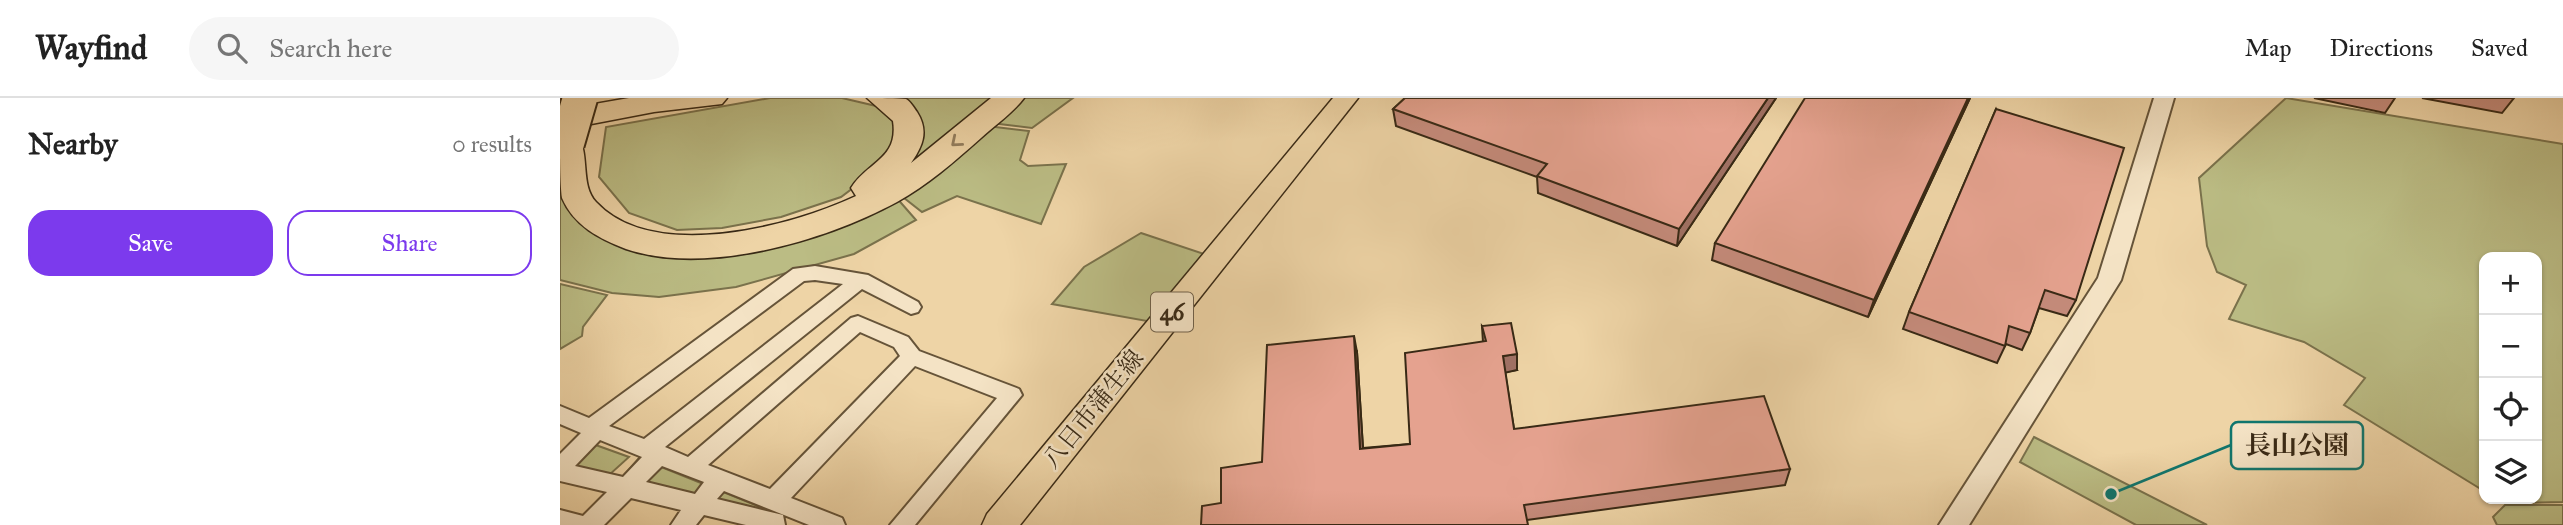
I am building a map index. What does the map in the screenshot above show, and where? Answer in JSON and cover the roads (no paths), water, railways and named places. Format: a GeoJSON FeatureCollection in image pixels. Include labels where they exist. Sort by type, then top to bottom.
{"type":"FeatureCollection","features":[{"type":"Feature","properties":{"kind":"highway"},"geometry":{"type":"LineString","coordinates":[[580,98],[571,135],[571,181],[584,209],[613,231],[656,244],[710,246],[774,237],[836,218],[886,194],[924,169],[1009,98]]}},
{"type":"Feature","properties":{"kind":"highway"},"geometry":{"type":"LineString","coordinates":[[571,135],[595,98]]}},
{"type":"Feature","properties":{"kind":"highway"},"geometry":{"type":"LineString","coordinates":[[560,106],[602,98]]}},
{"type":"Feature","properties":{"kind":"highway"},"geometry":{"type":"LineString","coordinates":[[571,135],[649,103],[679,98]]}},
{"type":"Feature","properties":{"kind":"highway"},"geometry":{"type":"LineString","coordinates":[[649,103],[712,98]]}},
{"type":"Feature","properties":{"kind":"highway"},"geometry":{"type":"LineString","coordinates":[[571,135],[599,202],[626,222],[664,234],[715,236],[773,228],[830,209],[870,186],[895,165],[908,142],[909,125],[901,109],[883,98]]}},
{"type":"Feature","properties":{"kind":"main road","name":"八日市蒲生線"},"geometry":{"type":"LineString","coordinates":[[999,525],[1346,98]]}},
{"type":"Feature","properties":{"kind":"street"},"geometry":{"type":"LineString","coordinates":[[1953,525],[2109,280],[2162,112],[2164,98]]}},
{"type":"Feature","properties":{"kind":"street"},"geometry":{"type":"LineString","coordinates":[[834,525],[777,513],[699,505],[560,470],[595,428],[800,274],[815,273],[861,280],[911,307]]}},
{"type":"Feature","properties":{"kind":"street"},"geometry":{"type":"LineString","coordinates":[[589,525],[626,488],[654,451],[861,280]]}},
{"type":"Feature","properties":{"kind":"street"},"geometry":{"type":"LineString","coordinates":[[692,466],[858,323],[901,342],[912,357],[1013,394],[901,525]]}},
{"type":"Feature","properties":{"kind":"street"},"geometry":{"type":"LineString","coordinates":[[777,513],[912,357]]}},
{"type":"Feature","properties":{"kind":"street"},"geometry":{"type":"LineString","coordinates":[[560,415],[721,478],[777,513]]}},
{"type":"Feature","properties":{"kind":"street"},"geometry":{"type":"LineString","coordinates":[[682,525],[721,478]]}},
{"type":"Feature","properties":{"kind":"street"},"geometry":{"type":"LineString","coordinates":[[560,520],[579,525]]}},
{"type":"Feature","properties":{"kind":"place","name":"長山公園"},"geometry":{"type":"Point","coordinates":[2111,494]}}]}
